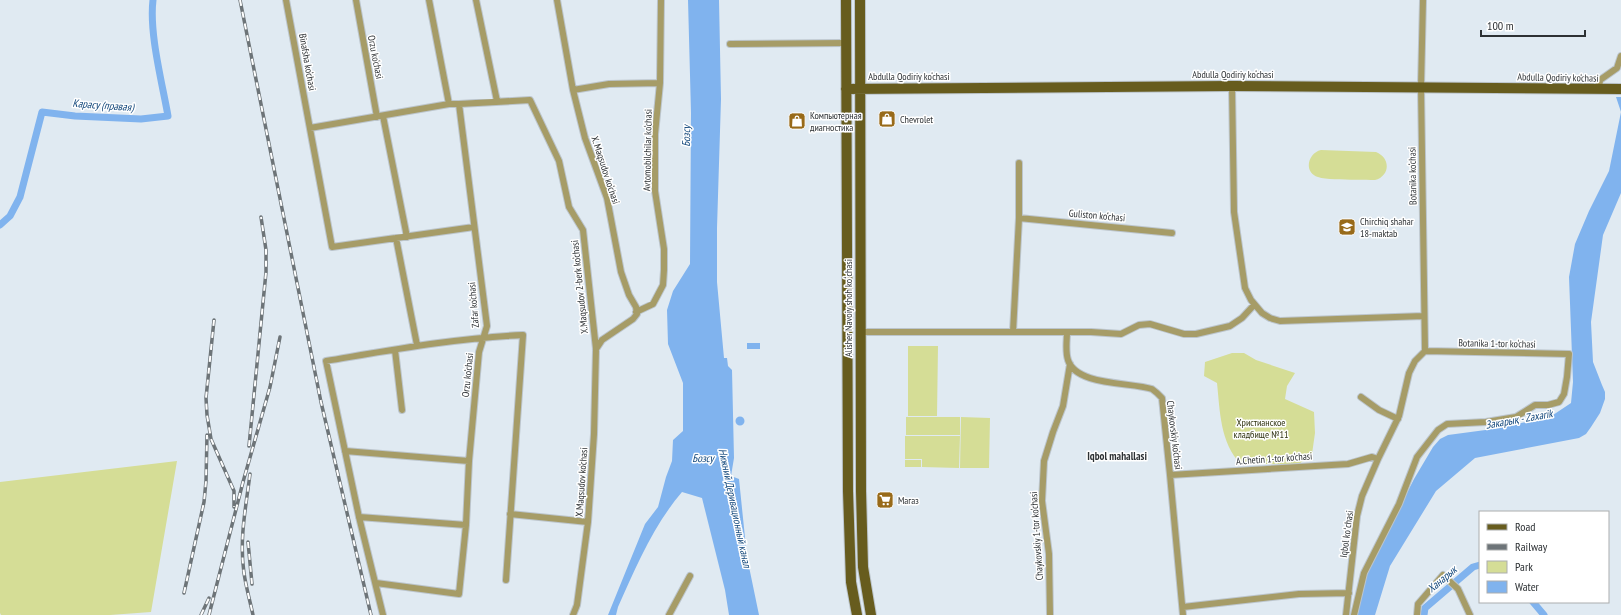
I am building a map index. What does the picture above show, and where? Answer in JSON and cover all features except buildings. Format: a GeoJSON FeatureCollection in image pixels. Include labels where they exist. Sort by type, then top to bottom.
{"type":"FeatureCollection","features":[{"type":"Feature","properties":{"kind":"main road","name":"Alisher Navoiy shoh koʻchasi"},"geometry":{"type":"LineString","coordinates":[[846,0],[848,491],[851,582],[857,615]]}},
{"type":"Feature","properties":{"kind":"main road","name":"Alisher Navoiy shoh koʻchasi"},"geometry":{"type":"LineString","coordinates":[[860,0],[862,555],[866,592],[871,615]]}},
{"type":"Feature","properties":{"kind":"main road","name":"Abdulla Qodiriy ko‘chasi"},"geometry":{"type":"LineString","coordinates":[[846,89],[1232,86],[1621,89]]}},
{"type":"Feature","properties":{"kind":"street","name":"Binafsha ko‘chasi"},"geometry":{"type":"LineString","coordinates":[[286,0],[310,128]]}},
{"type":"Feature","properties":{"kind":"street","name":"Orzu ko‘chasi"},"geometry":{"type":"LineString","coordinates":[[356,0],[407,236]]}},
{"type":"Feature","properties":{"kind":"street"},"geometry":{"type":"LineString","coordinates":[[429,0],[448,104]]}},
{"type":"Feature","properties":{"kind":"street"},"geometry":{"type":"LineString","coordinates":[[474,227],[332,247],[310,128],[448,104],[497,101],[476,0]]}},
{"type":"Feature","properties":{"kind":"street","name":"X. Maqsudov ko‘chasi"},"geometry":{"type":"LineString","coordinates":[[557,0],[573,90],[585,138],[607,198],[621,272],[628,296],[636,308],[636,312]]}},
{"type":"Feature","properties":{"kind":"street","name":"Avtomobilchilar ko‘chasi"},"geometry":{"type":"LineString","coordinates":[[636,312],[653,304],[663,285],[664,249],[655,191],[655,134],[660,83],[661,0]]}},
{"type":"Feature","properties":{"kind":"street","name":"Botanika ko‘chasi"},"geometry":{"type":"LineString","coordinates":[[1423,0],[1421,87],[1425,351]]}},
{"type":"Feature","properties":{"kind":"street"},"geometry":{"type":"LineString","coordinates":[[730,44],[846,43]]}},
{"type":"Feature","properties":{"kind":"street"},"geometry":{"type":"LineString","coordinates":[[1604,89],[1600,80],[1617,68],[1621,56]]}},
{"type":"Feature","properties":{"kind":"street"},"geometry":{"type":"LineString","coordinates":[[573,90],[609,84],[660,83]]}},
{"type":"Feature","properties":{"kind":"street"},"geometry":{"type":"LineString","coordinates":[[1232,86],[1234,212],[1245,288],[1254,305],[1266,316],[1280,321],[1424,316]]}},
{"type":"Feature","properties":{"kind":"street","name":"X.Maqsudov 2-berk ko‘chasi"},"geometry":{"type":"LineString","coordinates":[[497,101],[530,100],[559,161],[569,207],[584,230],[596,348]]}},
{"type":"Feature","properties":{"kind":"street","name":"Zafar ko‘chasi"},"geometry":{"type":"LineString","coordinates":[[459,104],[487,326],[485,337],[523,335],[506,580]]}},
{"type":"Feature","properties":{"kind":"street"},"geometry":{"type":"LineString","coordinates":[[1013,332],[1020,218],[1019,163]]}},
{"type":"Feature","properties":{"kind":"street","name":"Guliston ko‘chasi"},"geometry":{"type":"LineString","coordinates":[[1020,218],[1172,233]]}},
{"type":"Feature","properties":{"kind":"street"},"geometry":{"type":"LineString","coordinates":[[396,238],[417,345]]}},
{"type":"Feature","properties":{"kind":"street"},"geometry":{"type":"LineString","coordinates":[[860,332],[1067,332],[1121,334],[1139,326],[1150,324],[1184,334],[1196,334],[1230,326],[1242,318],[1254,305]]}},
{"type":"Feature","properties":{"kind":"street"},"geometry":{"type":"LineString","coordinates":[[596,348],[602,340],[633,319],[637,314],[636,312]]}},
{"type":"Feature","properties":{"kind":"street"},"geometry":{"type":"LineString","coordinates":[[1067,332],[1067,356],[1070,364]]}},
{"type":"Feature","properties":{"kind":"street","name":"Orzu ko‘chasi"},"geometry":{"type":"LineString","coordinates":[[345,451],[326,361],[417,345],[485,337],[479,352],[469,461],[466,525],[459,594],[376,584]]}},
{"type":"Feature","properties":{"kind":"street","name":"X.Maqsudov ko‘chasi"},"geometry":{"type":"LineString","coordinates":[[573,615],[577,605],[588,522],[594,434],[596,348]]}},
{"type":"Feature","properties":{"kind":"street"},"geometry":{"type":"LineString","coordinates":[[394,350],[402,410]]}},
{"type":"Feature","properties":{"kind":"street","name":"Botanika 1-tor ko‘chasi"},"geometry":{"type":"LineString","coordinates":[[1354,615],[1364,573],[1399,504],[1417,457],[1438,430],[1447,424],[1486,422],[1516,417],[1535,405],[1548,405],[1559,402],[1564,394],[1569,354],[1425,351]]}},
{"type":"Feature","properties":{"kind":"street","name":"Iqbol koʻchasi"},"geometry":{"type":"LineString","coordinates":[[1346,615],[1357,516],[1362,496],[1398,419],[1408,373],[1415,361],[1425,351]]}},
{"type":"Feature","properties":{"kind":"street","name":"Chaykovskiy ko‘chasi"},"geometry":{"type":"LineString","coordinates":[[1070,364],[1078,372],[1090,379],[1148,388],[1160,395],[1163,406],[1183,615]]}},
{"type":"Feature","properties":{"kind":"street","name":"Chaykovskiy 1-tor ko‘chasi"},"geometry":{"type":"LineString","coordinates":[[1050,615],[1049,554],[1042,502],[1042,481],[1044,461],[1063,406],[1070,364]]}},
{"type":"Feature","properties":{"kind":"street"},"geometry":{"type":"LineString","coordinates":[[1361,397],[1380,410],[1398,419]]}},
{"type":"Feature","properties":{"kind":"street"},"geometry":{"type":"LineString","coordinates":[[384,615],[359,517],[345,451],[469,461]]}},
{"type":"Feature","properties":{"kind":"street","name":"A.Chetin 1-tor ko‘chasi"},"geometry":{"type":"LineString","coordinates":[[1170,475],[1348,464],[1372,457],[1378,459]]}},
{"type":"Feature","properties":{"kind":"street"},"geometry":{"type":"LineString","coordinates":[[510,514],[588,522]]}},
{"type":"Feature","properties":{"kind":"street"},"geometry":{"type":"LineString","coordinates":[[359,517],[466,525]]}},
{"type":"Feature","properties":{"kind":"street"},"geometry":{"type":"LineString","coordinates":[[1417,615],[1418,604],[1443,575],[1458,589],[1470,615]]}},
{"type":"Feature","properties":{"kind":"street"},"geometry":{"type":"LineString","coordinates":[[669,615],[690,576]]}},
{"type":"Feature","properties":{"kind":"street"},"geometry":{"type":"LineString","coordinates":[[1182,607],[1299,594],[1349,593]]}},
{"type":"Feature","properties":{"kind":"green space"},"geometry":{"type":"Polygon","coordinates":[[[1321,150],[1376,152],[1384,158],[1387,167],[1386,171],[1384,175],[1375,180],[1318,177],[1313,175],[1310,171],[1309,163],[1313,155],[1321,150]]]}},
{"type":"Feature","properties":{"kind":"green space"},"geometry":{"type":"Polygon","coordinates":[[[908,346],[938,346],[937,416],[908,416],[908,346]]]}},
{"type":"Feature","properties":{"kind":"green space","name":"Христианское кладбище №11"},"geometry":{"type":"Polygon","coordinates":[[[1232,353],[1244,353],[1256,360],[1295,373],[1287,386],[1285,399],[1314,412],[1315,433],[1312,454],[1299,464],[1241,464],[1234,456],[1225,437],[1222,426],[1217,383],[1204,376],[1205,362],[1232,353]]]}},
{"type":"Feature","properties":{"kind":"green space"},"geometry":{"type":"Polygon","coordinates":[[[906,417],[960,417],[960,435],[906,435],[906,417]]]}},
{"type":"Feature","properties":{"kind":"green space"},"geometry":{"type":"Polygon","coordinates":[[[961,417],[990,418],[989,468],[960,468],[961,417]]]}},
{"type":"Feature","properties":{"kind":"green space"},"geometry":{"type":"Polygon","coordinates":[[[905,436],[960,436],[959,468],[922,467],[922,459],[905,459],[905,436]]]}},
{"type":"Feature","properties":{"kind":"green space"},"geometry":{"type":"Polygon","coordinates":[[[905,460],[921,460],[921,467],[905,467],[905,460]]]}},
{"type":"Feature","properties":{"kind":"green space"},"geometry":{"type":"Polygon","coordinates":[[[177,461],[151,612],[110,615],[1,615],[0,482],[177,461]]]}},
{"type":"Feature","properties":{"kind":"water","name":"Бозсу"},"geometry":{"type":"Polygon","coordinates":[[[688,0],[719,0],[721,99],[717,282],[724,358],[727,358],[728,366],[732,370],[734,458],[731,476],[739,479],[747,557],[759,615],[729,615],[725,590],[702,498],[682,492],[662,519],[646,547],[618,607],[616,615],[608,615],[645,524],[658,507],[672,461],[673,440],[683,431],[683,383],[668,344],[667,310],[673,291],[690,264],[691,113],[688,0]]]}},
{"type":"Feature","properties":{"kind":"water"},"geometry":{"type":"Polygon","coordinates":[[[1616,97],[1621,97],[1621,112],[1616,97]]]}},
{"type":"Feature","properties":{"kind":"water"},"geometry":{"type":"Polygon","coordinates":[[[1621,112],[1621,193],[1603,235],[1591,322],[1593,362],[1605,392],[1605,399],[1600,413],[1586,434],[1579,438],[1475,458],[1436,491],[1390,566],[1375,615],[1357,615],[1368,570],[1414,479],[1433,447],[1440,439],[1448,435],[1493,429],[1550,417],[1571,403],[1573,382],[1569,277],[1575,244],[1589,211],[1609,171],[1621,112]]]}},
{"type":"Feature","properties":{"kind":"water"},"geometry":{"type":"Polygon","coordinates":[[[747,343],[760,343],[760,349],[747,349],[747,343]]]}},
{"type":"Feature","properties":{"kind":"water"},"geometry":{"type":"Polygon","coordinates":[[[740,416],[745,421],[740,426],[735,421],[740,416]]]}},
{"type":"Feature","properties":{"kind":"waterway","name":"Карасу (правая)"},"geometry":{"type":"LineString","coordinates":[[0,225],[10,216],[20,197],[42,112],[75,116],[141,119],[168,116],[154,42],[152,13],[153,0]]}},
{"type":"Feature","properties":{"kind":"waterway","name":"Ханарык"},"geometry":{"type":"LineString","coordinates":[[1424,615],[1425,608],[1473,567],[1479,565]]}},
{"type":"Feature","properties":{"kind":"waterway","name":"Ханарык"},"geometry":{"type":"LineString","coordinates":[[1534,603],[1544,615]]}},
{"type":"Feature","properties":{"kind":"railway"},"geometry":{"type":"LineString","coordinates":[[240,0],[321,402],[371,615]]}},
{"type":"Feature","properties":{"kind":"railway"},"geometry":{"type":"LineString","coordinates":[[249,446],[266,272],[266,250],[261,217]]}},
{"type":"Feature","properties":{"kind":"railway"},"geometry":{"type":"LineString","coordinates":[[214,320],[206,398],[207,415],[211,439],[234,491],[234,507]]}},
{"type":"Feature","properties":{"kind":"railway"},"geometry":{"type":"LineString","coordinates":[[209,615],[243,482],[270,387],[280,337]]}},
{"type":"Feature","properties":{"kind":"railway"},"geometry":{"type":"LineString","coordinates":[[184,593],[204,502],[207,435]]}},
{"type":"Feature","properties":{"kind":"railway"},"geometry":{"type":"LineString","coordinates":[[250,474],[242,548],[245,578],[253,615]]}},
{"type":"Feature","properties":{"kind":"railway"},"geometry":{"type":"LineString","coordinates":[[248,542],[252,584]]}},
{"type":"Feature","properties":{"kind":"railway"},"geometry":{"type":"LineString","coordinates":[[201,615],[209,598]]}},
{"type":"Feature","properties":{"kind":"place","name":"Chevrolet"},"geometry":{"type":"Point","coordinates":[887,119]}},
{"type":"Feature","properties":{"kind":"place","name":"Компьютерная диагностика"},"geometry":{"type":"Point","coordinates":[797,121]}},
{"type":"Feature","properties":{"kind":"place","name":"Chirchiq shahar 18-maktab"},"geometry":{"type":"Point","coordinates":[1347,227]}},
{"type":"Feature","properties":{"kind":"place","name":"Магаз"},"geometry":{"type":"Point","coordinates":[885,500]}},
{"type":"Feature","properties":{"kind":"district","name":"Iqbol mahallasi"},"geometry":{"type":"Point","coordinates":[1117,456]}},
{"type":"Feature","properties":{"kind":"water label","name":"Закарық - Zaxarik"},"geometry":{"type":"Point","coordinates":[1519,419]}},
{"type":"Feature","properties":{"kind":"water label","name":"Нижний Деривационный канал"},"geometry":{"type":"Point","coordinates":[735,508]}}]}
